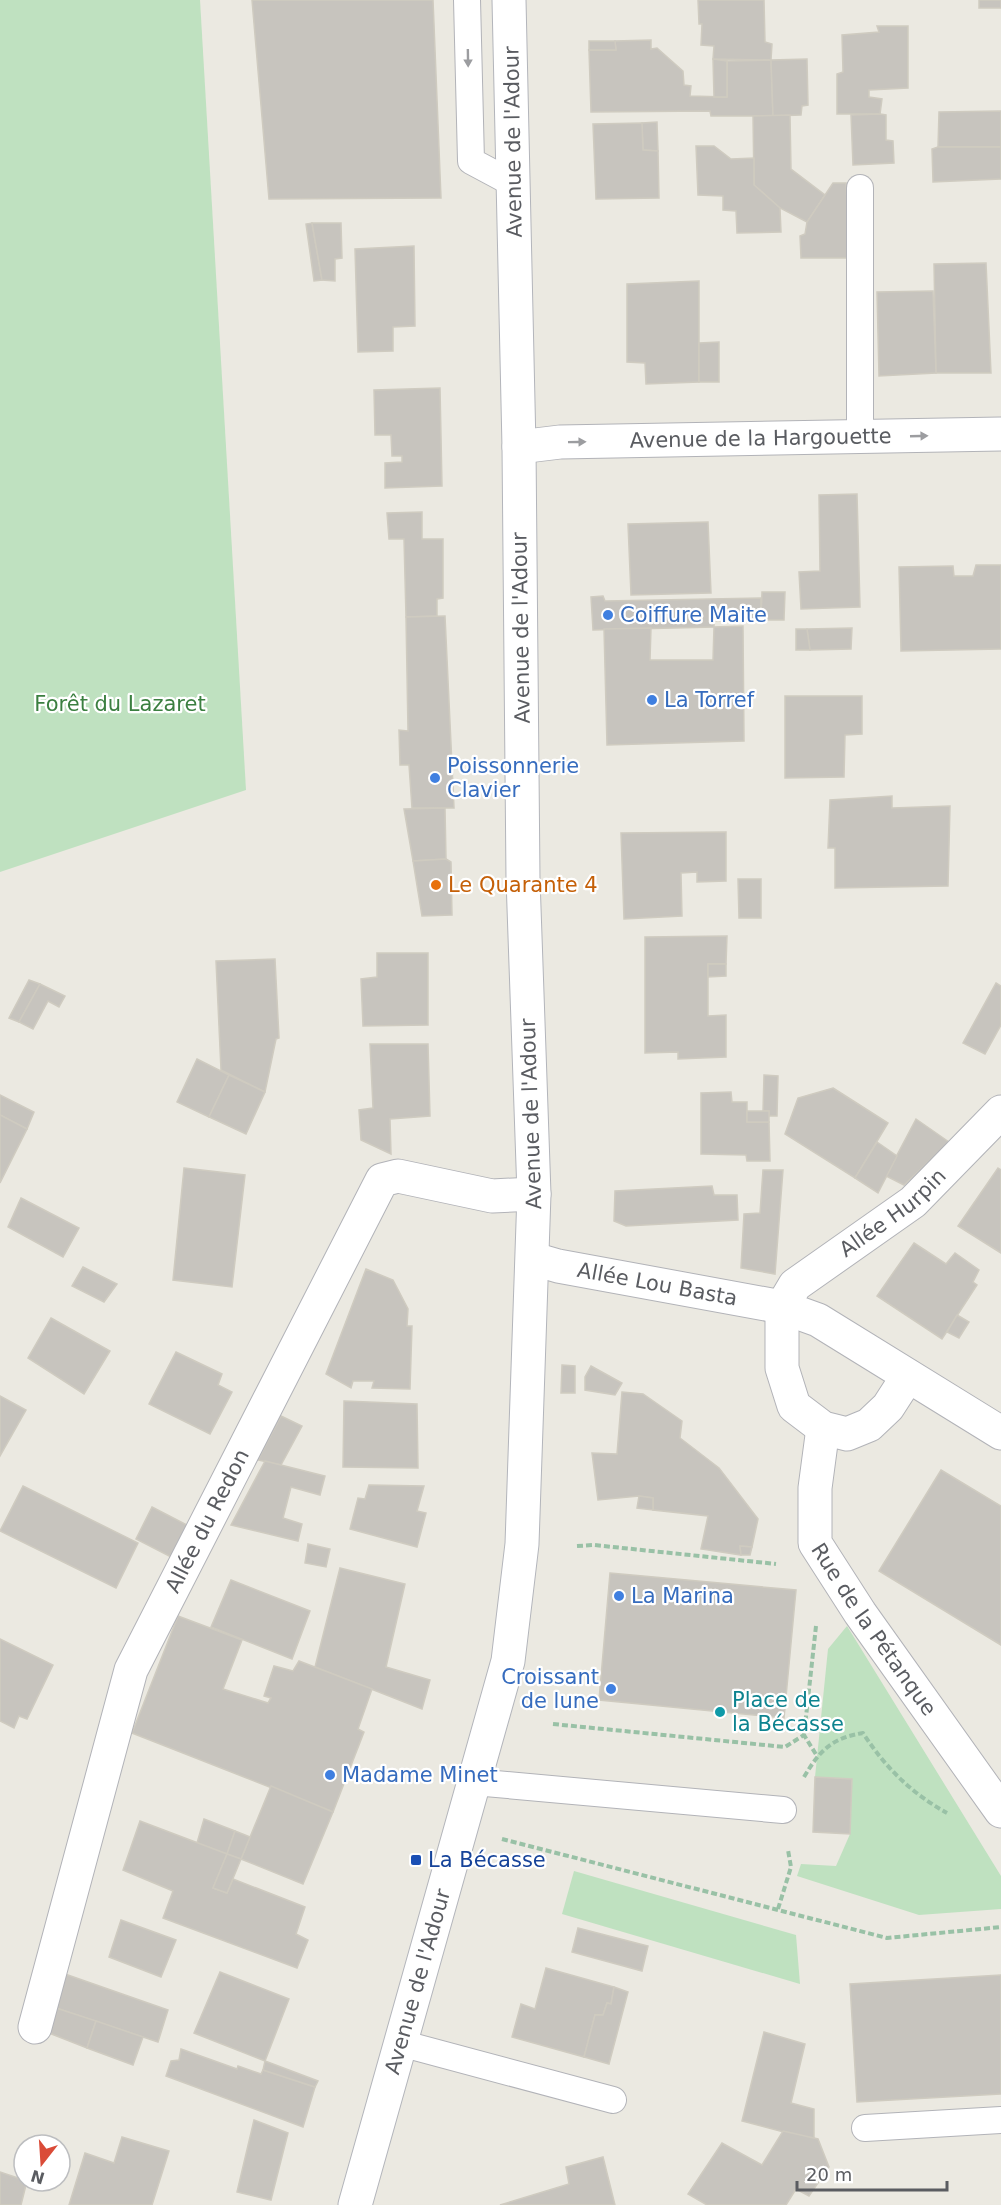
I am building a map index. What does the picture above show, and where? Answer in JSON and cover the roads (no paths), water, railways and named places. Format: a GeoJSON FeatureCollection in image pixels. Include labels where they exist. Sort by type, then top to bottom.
{"type":"FeatureCollection","features":[{"type":"Feature","properties":{"kind":"street","name":"Avenue de l'Adour"},"geometry":{"type":"LineString","coordinates":[[355,2205],[508,1661],[522,1544],[534,1259],[534,1194],[523,879],[519,447],[509,0]]}},
{"type":"Feature","properties":{"kind":"street","name":"Avenue de la Hargouette"},"geometry":{"type":"LineString","coordinates":[[519,447],[560,442],[1001,434]]}},
{"type":"Feature","properties":{"kind":"street","name":"Allée Hurpin"},"geometry":{"type":"LineString","coordinates":[[782,1307],[795,1285],[913,1202],[1001,1112]]}},
{"type":"Feature","properties":{"kind":"street","name":"Allée du Redon"},"geometry":{"type":"LineString","coordinates":[[35,2027],[131,1670],[382,1180],[398,1176],[492,1196],[534,1194]]}},
{"type":"Feature","properties":{"kind":"street","name":"Allée Lou Basta"},"geometry":{"type":"LineString","coordinates":[[534,1259],[558,1266],[782,1307],[818,1320],[1001,1433]]}},
{"type":"Feature","properties":{"kind":"street"},"geometry":{"type":"LineString","coordinates":[[782,1307],[782,1368],[794,1406],[823,1428],[848,1434],[869,1425],[888,1407],[908,1376]]}},
{"type":"Feature","properties":{"kind":"street","name":"Rue de la Pétanque"},"geometry":{"type":"LineString","coordinates":[[823,1428],[813,1520],[816,1543],[860,1613],[1001,1811]]}},
{"type":"Feature","properties":{"kind":"lane"},"geometry":{"type":"LineString","coordinates":[[467,0],[471,161],[514,184]]}},
{"type":"Feature","properties":{"kind":"lane"},"geometry":{"type":"LineString","coordinates":[[860,188],[860,438]]}},
{"type":"Feature","properties":{"kind":"lane"},"geometry":{"type":"LineString","coordinates":[[474,1782],[783,1810]]}},
{"type":"Feature","properties":{"kind":"lane"},"geometry":{"type":"LineString","coordinates":[[400,2043],[613,2100]]}},
{"type":"Feature","properties":{"kind":"lane"},"geometry":{"type":"LineString","coordinates":[[865,2128],[1001,2120]]}},
{"type":"Feature","properties":{"kind":"place","name":"Coiffure Maite"},"geometry":{"type":"Point","coordinates":[608,615]}},
{"type":"Feature","properties":{"kind":"place","name":"La Torref"},"geometry":{"type":"Point","coordinates":[652,700]}},
{"type":"Feature","properties":{"kind":"place","name":"Poissonnerie Clavier"},"geometry":{"type":"Point","coordinates":[435,778]}},
{"type":"Feature","properties":{"kind":"place","name":"Le Quarante 4"},"geometry":{"type":"Point","coordinates":[436,885]}},
{"type":"Feature","properties":{"kind":"place","name":"La Marina"},"geometry":{"type":"Point","coordinates":[619,1596]}},
{"type":"Feature","properties":{"kind":"place","name":"Croissant de lune"},"geometry":{"type":"Point","coordinates":[611,1689]}},
{"type":"Feature","properties":{"kind":"place","name":"Place de la Bécasse"},"geometry":{"type":"Point","coordinates":[720,1712]}},
{"type":"Feature","properties":{"kind":"place","name":"Madame Minet"},"geometry":{"type":"Point","coordinates":[330,1775]}},
{"type":"Feature","properties":{"kind":"place","name":"La Bécasse"},"geometry":{"type":"Point","coordinates":[416,1860]}},
{"type":"Feature","properties":{"kind":"park label","name":"Forêt du Lazaret"},"geometry":{"type":"Point","coordinates":[120,704]}}]}
